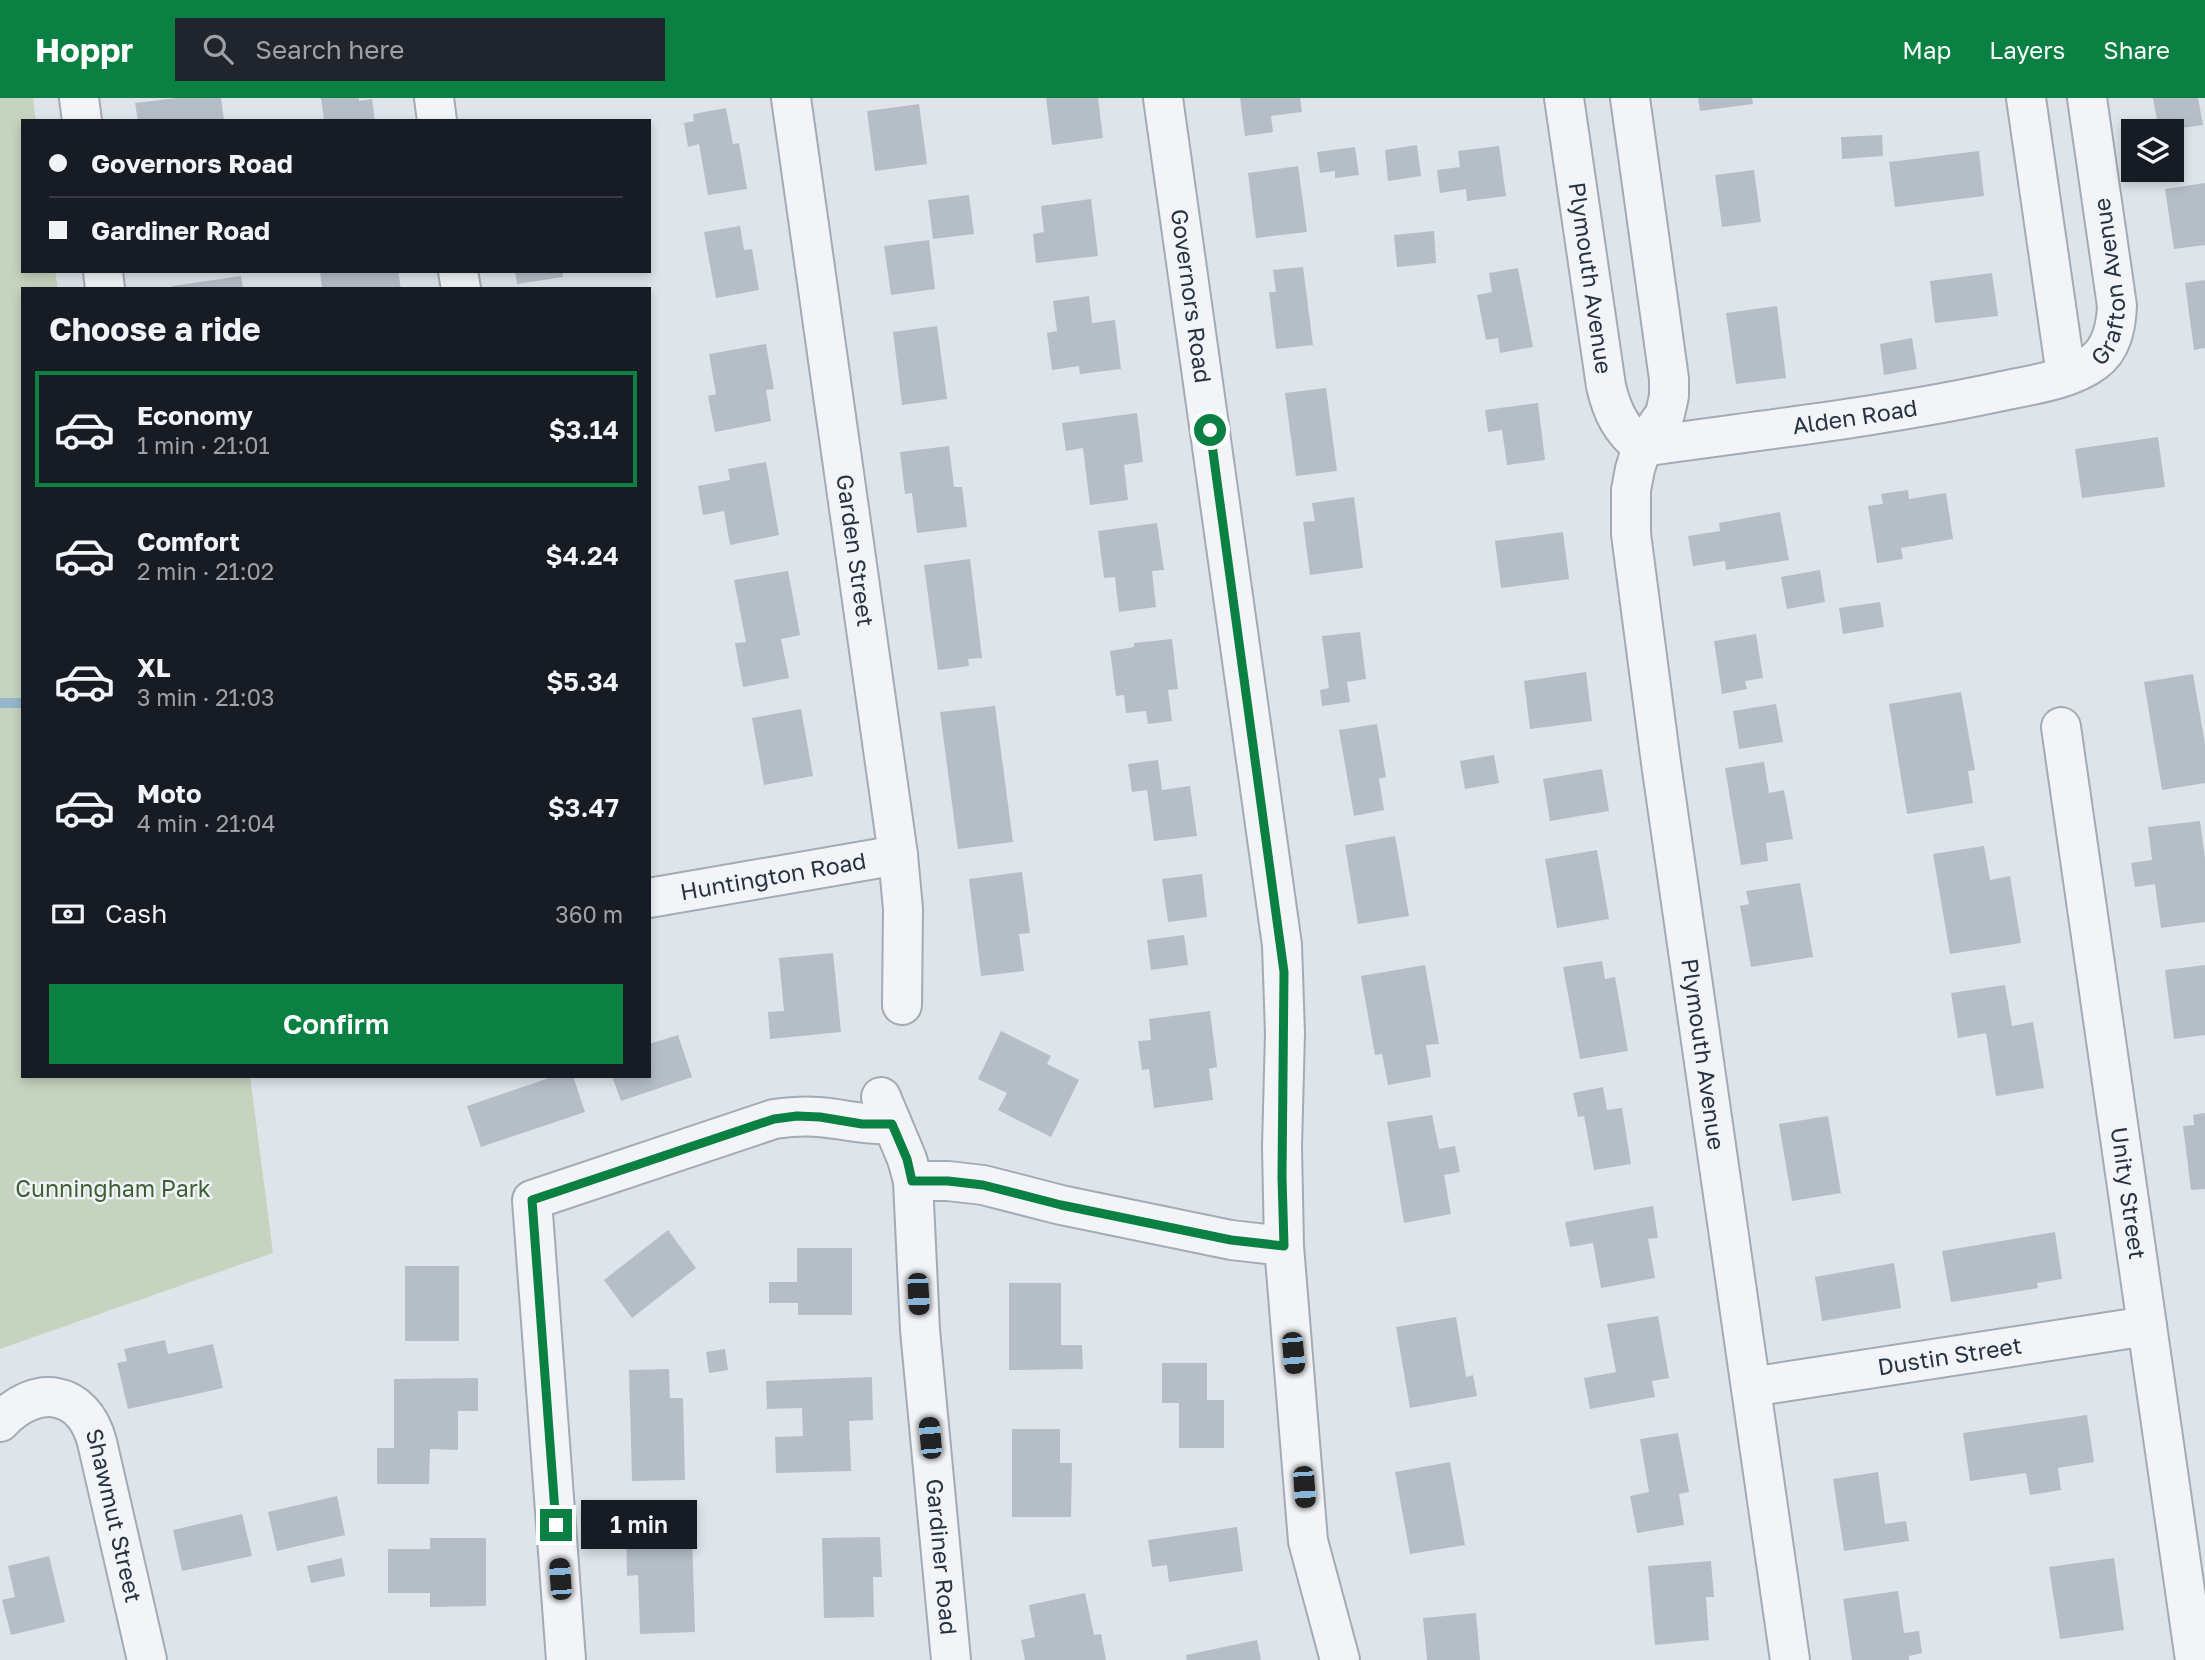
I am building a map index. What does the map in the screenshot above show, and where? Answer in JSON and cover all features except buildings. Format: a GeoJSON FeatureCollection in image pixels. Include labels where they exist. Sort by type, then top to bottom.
{"type":"FeatureCollection","features":[{"type":"Feature","properties":{"kind":"street"},"geometry":{"type":"LineString","coordinates":[[79,98],[82,119]]}},
{"type":"Feature","properties":{"kind":"street"},"geometry":{"type":"LineString","coordinates":[[434,98],[438,119]]}},
{"type":"Feature","properties":{"kind":"street","name":"Garden Street"},"geometry":{"type":"LineString","coordinates":[[791,98],[898,855],[903,909],[902,1005]]}},
{"type":"Feature","properties":{"kind":"street","name":"Governors Road"},"geometry":{"type":"LineString","coordinates":[[1163,98],[1282,946],[1285,1001],[1282,1177],[1284,1246],[1308,1541],[1340,1660]]}},
{"type":"Feature","properties":{"kind":"street","name":"Plymouth Avenue"},"geometry":{"type":"LineString","coordinates":[[1564,98],[1606,386],[1618,421],[1628,435],[1642,447]]}},
{"type":"Feature","properties":{"kind":"street","name":"Plymouth Avenue"},"geometry":{"type":"LineString","coordinates":[[1630,98],[1669,379],[1665,414],[1642,447],[1631,490],[1631,534],[1661,762],[1790,1660]]}},
{"type":"Feature","properties":{"kind":"street","name":"Grafton Avenue"},"geometry":{"type":"LineString","coordinates":[[2026,98],[2066,375],[2082,369],[2103,354],[2116,323],[2117,306],[2087,98]]}},
{"type":"Feature","properties":{"kind":"street","name":"Alden Road"},"geometry":{"type":"LineString","coordinates":[[1642,447],[1929,406],[2066,375]]}},
{"type":"Feature","properties":{"kind":"street","name":"Unity Street"},"geometry":{"type":"LineString","coordinates":[[2061,727],[2195,1660]]}},
{"type":"Feature","properties":{"kind":"street","name":"Huntington Road"},"geometry":{"type":"LineString","coordinates":[[651,898],[898,855]]}},
{"type":"Feature","properties":{"kind":"street","name":"Gardiner Road"},"geometry":{"type":"LineString","coordinates":[[566,1660],[532,1200],[774,1119],[797,1116],[832,1118],[862,1124],[887,1111],[907,1159],[912,1181],[920,1330],[951,1660]]}},
{"type":"Feature","properties":{"kind":"street"},"geometry":{"type":"LineString","coordinates":[[912,1181],[983,1185],[1049,1202],[1231,1240],[1284,1246]]}},
{"type":"Feature","properties":{"kind":"street","name":"Dustin Street"},"geometry":{"type":"LineString","coordinates":[[1751,1387],[2147,1326]]}},
{"type":"Feature","properties":{"kind":"street","name":"Shawmut Street"},"geometry":{"type":"LineString","coordinates":[[0,1422],[33,1398],[48,1396],[62,1399],[86,1416],[93,1428],[147,1660]]}},
{"type":"Feature","properties":{"kind":"green space","name":"Cunningham Park"},"geometry":{"type":"Polygon","coordinates":[[[0,98],[33,98],[36,119],[21,119],[21,273],[55,273],[58,287],[21,287],[21,1078],[250,1078],[273,1253],[0,1349],[0,98]]]}},
{"type":"Feature","properties":{"kind":"waterway"},"geometry":{"type":"LineString","coordinates":[[0,703],[21,703]]}},
{"type":"Feature","properties":{"kind":"route"},"geometry":{"type":"LineString","coordinates":[[556,1525],[532,1200],[752,1125],[797,1116],[820,1117],[862,1124],[892,1124],[907,1159],[912,1181],[983,1185],[1061,1205],[1231,1240],[1284,1246],[1282,1147],[1285,1033],[1282,946],[1210,430]]}}]}
